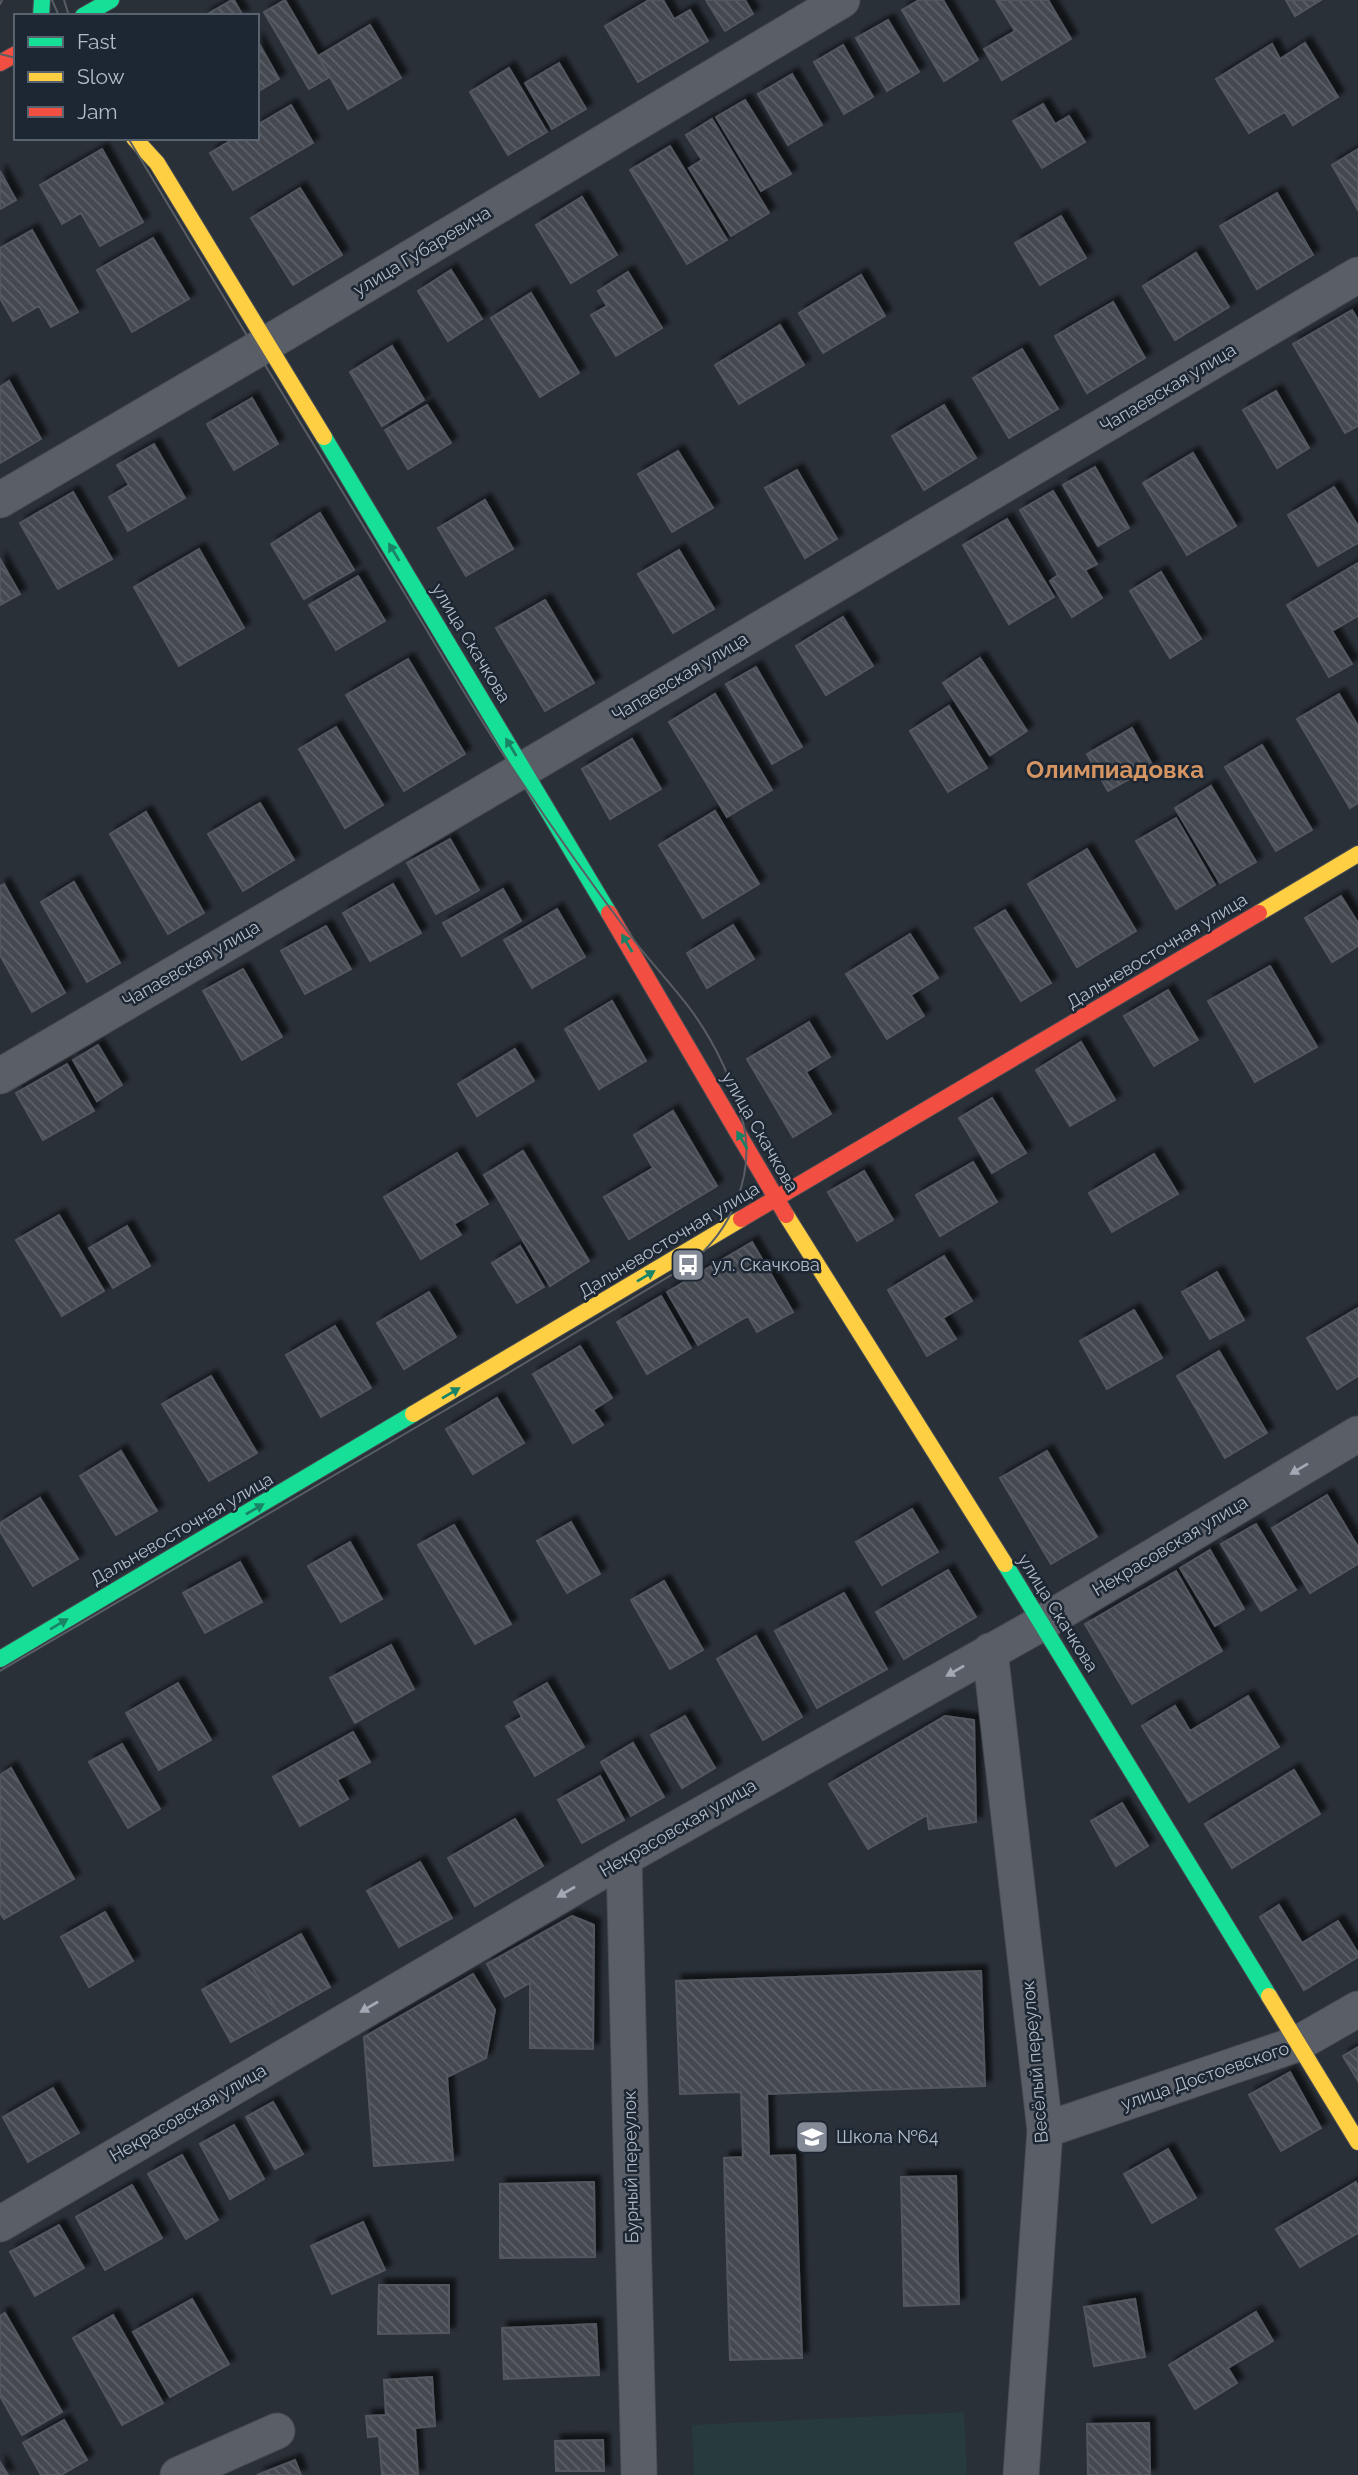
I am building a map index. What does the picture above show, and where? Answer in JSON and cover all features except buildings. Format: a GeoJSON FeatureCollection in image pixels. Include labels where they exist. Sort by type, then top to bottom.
{"type":"FeatureCollection","features":[{"type":"Feature","properties":{"kind":"street"},"geometry":{"type":"LineString","coordinates":[[86,14],[111,0]]}},
{"type":"Feature","properties":{"kind":"street","name":"улица Губаревича"},"geometry":{"type":"LineString","coordinates":[[0,500],[842,0]]}},
{"type":"Feature","properties":{"kind":"street","name":"улица Скачкова"},"geometry":{"type":"LineString","coordinates":[[136,140],[156,163],[268,343],[524,769],[776,1199],[1042,1623],[1358,2142]]}},
{"type":"Feature","properties":{"kind":"street","name":"Чапаевская улица"},"geometry":{"type":"LineString","coordinates":[[0,1076],[1358,275]]}},
{"type":"Feature","properties":{"kind":"street","name":"Дальневосточная улица"},"geometry":{"type":"LineString","coordinates":[[0,1659],[1358,854]]}},
{"type":"Feature","properties":{"kind":"street","name":"Некрасовская улица"},"geometry":{"type":"LineString","coordinates":[[0,2224],[624,1858],[1042,1623],[1358,1434]]}},
{"type":"Feature","properties":{"kind":"street","name":"Весёлый переулок"},"geometry":{"type":"LineString","coordinates":[[990,1651],[1045,2130],[1021,2475]]}},
{"type":"Feature","properties":{"kind":"street","name":"Бурный переулок"},"geometry":{"type":"LineString","coordinates":[[624,1858],[639,2475]]}},
{"type":"Feature","properties":{"kind":"street","name":"улица Достоевского"},"geometry":{"type":"LineString","coordinates":[[1045,2130],[1297,2044],[1358,2009]]}},
{"type":"Feature","properties":{"kind":"street"},"geometry":{"type":"LineString","coordinates":[[177,2475],[277,2431]]}},
{"type":"Feature","properties":{"kind":"green space"},"geometry":{"type":"Polygon","coordinates":[[[964,2412],[967,2475],[694,2475],[692,2425],[964,2412]]]}},
{"type":"Feature","properties":{"kind":"tram line"},"geometry":{"type":"LineString","coordinates":[[0,4],[2,0]]}},
{"type":"Feature","properties":{"kind":"tram line"},"geometry":{"type":"LineString","coordinates":[[52,0],[58,14]]}},
{"type":"Feature","properties":{"kind":"tram line"},"geometry":{"type":"LineString","coordinates":[[64,0],[68,14]]}},
{"type":"Feature","properties":{"kind":"tram line"},"geometry":{"type":"LineString","coordinates":[[0,54],[14,58]]}},
{"type":"Feature","properties":{"kind":"tram line"},"geometry":{"type":"LineString","coordinates":[[0,1671],[688,1265],[704,1251],[728,1218],[743,1180],[746,1159],[746,1139],[738,1104],[728,1075],[708,1035],[560,839],[500,750],[129,140]]}},
{"type":"Feature","properties":{"kind":"traffic: fast"},"geometry":{"type":"LineString","coordinates":[[41,14],[42,0]]}},
{"type":"Feature","properties":{"kind":"traffic: fast"},"geometry":{"type":"LineString","coordinates":[[86,14],[111,0]]}},
{"type":"Feature","properties":{"kind":"traffic: fast"},"geometry":{"type":"LineString","coordinates":[[324,437],[609,913]]}},
{"type":"Feature","properties":{"kind":"traffic: fast"},"geometry":{"type":"LineString","coordinates":[[0,1659],[413,1414]]}},
{"type":"Feature","properties":{"kind":"traffic: fast"},"geometry":{"type":"LineString","coordinates":[[1005,1564],[1269,1996]]}},
{"type":"Feature","properties":{"kind":"traffic: slow"},"geometry":{"type":"LineString","coordinates":[[136,140],[157,163],[324,437]]}},
{"type":"Feature","properties":{"kind":"traffic: slow"},"geometry":{"type":"LineString","coordinates":[[1259,913],[1358,854]]}},
{"type":"Feature","properties":{"kind":"traffic: slow"},"geometry":{"type":"LineString","coordinates":[[786,1215],[1005,1564]]}},
{"type":"Feature","properties":{"kind":"traffic: slow"},"geometry":{"type":"LineString","coordinates":[[413,1414],[741,1219]]}},
{"type":"Feature","properties":{"kind":"traffic: slow"},"geometry":{"type":"LineString","coordinates":[[1269,1996],[1358,2142]]}},
{"type":"Feature","properties":{"kind":"traffic: jam"},"geometry":{"type":"LineString","coordinates":[[0,63],[14,55]]}},
{"type":"Feature","properties":{"kind":"traffic: jam"},"geometry":{"type":"LineString","coordinates":[[609,913],[786,1215]]}},
{"type":"Feature","properties":{"kind":"traffic: jam"},"geometry":{"type":"LineString","coordinates":[[741,1219],[1259,913]]}},
{"type":"Feature","properties":{"kind":"place","name":"ул. Скачкова"},"geometry":{"type":"Point","coordinates":[688,1265]}},
{"type":"Feature","properties":{"kind":"place","name":"Школа №64"},"geometry":{"type":"Point","coordinates":[812,2137]}},
{"type":"Feature","properties":{"kind":"district","name":"Олимпиадовка"},"geometry":{"type":"Point","coordinates":[1115,770]}}]}
